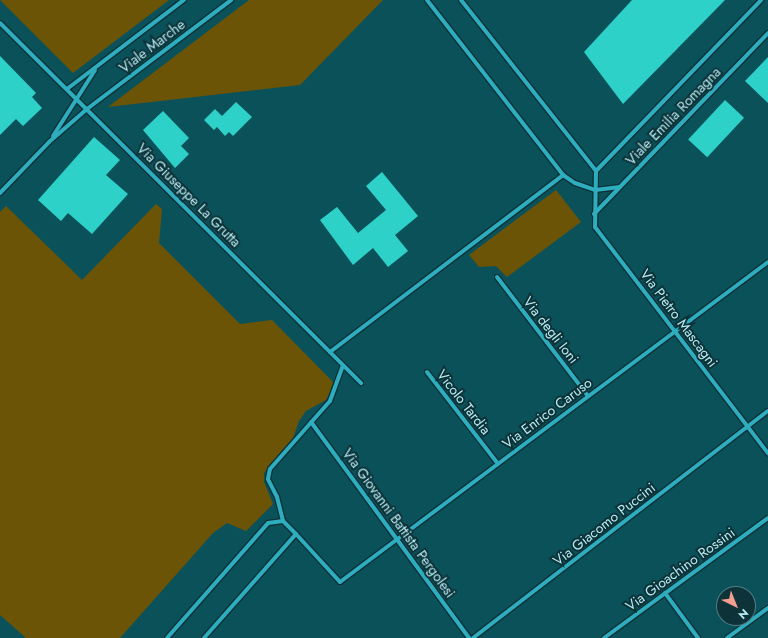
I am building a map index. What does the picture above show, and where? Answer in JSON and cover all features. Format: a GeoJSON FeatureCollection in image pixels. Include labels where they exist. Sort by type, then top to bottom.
{"type":"FeatureCollection","features":[{"type":"Feature","properties":{"kind":"street","name":"Viale Marche"},"geometry":{"type":"LineString","coordinates":[[67,89],[184,0]]}},
{"type":"Feature","properties":{"kind":"street","name":"Viale Marche"},"geometry":{"type":"LineString","coordinates":[[49,142],[87,110],[231,0]]}},
{"type":"Feature","properties":{"kind":"street"},"geometry":{"type":"LineString","coordinates":[[427,0],[563,175],[575,183],[595,190],[620,188]]}},
{"type":"Feature","properties":{"kind":"street"},"geometry":{"type":"LineString","coordinates":[[461,0],[596,171]]}},
{"type":"Feature","properties":{"kind":"street","name":"Viale Emilia Romagna"},"geometry":{"type":"LineString","coordinates":[[596,171],[761,0]]}},
{"type":"Feature","properties":{"kind":"street","name":"Via Giuseppe La Grutta"},"geometry":{"type":"LineString","coordinates":[[0,23],[361,383]]}},
{"type":"Feature","properties":{"kind":"street","name":"Viale Emilia Romagna"},"geometry":{"type":"LineString","coordinates":[[594,214],[768,33]]}},
{"type":"Feature","properties":{"kind":"street","name":"Viale Marche"},"geometry":{"type":"LineString","coordinates":[[49,142],[78,100],[88,78],[100,64]]}},
{"type":"Feature","properties":{"kind":"street"},"geometry":{"type":"LineString","coordinates":[[0,193],[49,142]]}},
{"type":"Feature","properties":{"kind":"street","name":"Via Pietro Mascagni"},"geometry":{"type":"LineString","coordinates":[[596,171],[594,214],[595,227],[768,452]]}},
{"type":"Feature","properties":{"kind":"street"},"geometry":{"type":"LineString","coordinates":[[330,352],[563,175]]}},
{"type":"Feature","properties":{"kind":"street","name":"Via Enrico Caruso"},"geometry":{"type":"LineString","coordinates":[[296,534],[340,582],[768,262]]}},
{"type":"Feature","properties":{"kind":"street","name":"Via degli Ioni"},"geometry":{"type":"LineString","coordinates":[[497,277],[588,396]]}},
{"type":"Feature","properties":{"kind":"street"},"geometry":{"type":"LineString","coordinates":[[204,638],[296,534],[283,521],[277,497],[268,480],[270,469],[330,401],[343,365]]}},
{"type":"Feature","properties":{"kind":"street","name":"Vicolo Tardia"},"geometry":{"type":"LineString","coordinates":[[427,372],[498,464]]}},
{"type":"Feature","properties":{"kind":"street","name":"Via Giacomo Puccini"},"geometry":{"type":"LineString","coordinates":[[474,638],[768,412]]}},
{"type":"Feature","properties":{"kind":"street","name":"Via Giovanni Battista Pergolesi"},"geometry":{"type":"LineString","coordinates":[[311,422],[469,638]]}},
{"type":"Feature","properties":{"kind":"street","name":"Via Gioachino Rossini"},"geometry":{"type":"LineString","coordinates":[[604,638],[768,518]]}},
{"type":"Feature","properties":{"kind":"street"},"geometry":{"type":"LineString","coordinates":[[167,638],[268,523],[283,521]]}},
{"type":"Feature","properties":{"kind":"street"},"geometry":{"type":"LineString","coordinates":[[665,593],[698,638]]}},
{"type":"Feature","properties":{"kind":"street"},"geometry":{"type":"LineString","coordinates":[[727,638],[768,608]]}},
{"type":"Feature","properties":{"kind":"shaded area"},"geometry":{"type":"Polygon","coordinates":[[[0,0],[169,0],[73,73],[0,0]]]}},
{"type":"Feature","properties":{"kind":"shaded area"},"geometry":{"type":"Polygon","coordinates":[[[249,0],[383,0],[300,85],[108,107],[249,0]]]}},
{"type":"Feature","properties":{"kind":"shaded area"},"geometry":{"type":"Polygon","coordinates":[[[556,190],[581,222],[507,277],[496,266],[479,267],[469,255],[556,190]]]}},
{"type":"Feature","properties":{"kind":"shaded area"},"geometry":{"type":"Polygon","coordinates":[[[156,204],[162,209],[159,243],[240,324],[272,320],[333,382],[331,390],[326,400],[306,411],[299,421],[292,441],[264,473],[264,482],[273,504],[246,531],[227,523],[213,533],[120,638],[26,638],[0,615],[0,212],[6,206],[82,280],[156,204]]]}},
{"type":"Feature","properties":{"kind":"building"},"geometry":{"type":"Polygon","coordinates":[[[632,0],[725,0],[623,104],[584,52],[632,0]]]}},
{"type":"Feature","properties":{"kind":"building"},"geometry":{"type":"Polygon","coordinates":[[[0,56],[36,93],[32,97],[42,108],[23,126],[16,119],[0,135],[0,56]]]}},
{"type":"Feature","properties":{"kind":"building"},"geometry":{"type":"Polygon","coordinates":[[[768,57],[768,103],[745,81],[768,57]]]}},
{"type":"Feature","properties":{"kind":"building"},"geometry":{"type":"Polygon","coordinates":[[[725,100],[744,118],[707,157],[688,139],[725,100]]]}},
{"type":"Feature","properties":{"kind":"building"},"geometry":{"type":"Polygon","coordinates":[[[236,102],[252,117],[233,136],[229,132],[225,136],[217,127],[214,130],[204,120],[215,109],[222,116],[236,102]]]}},
{"type":"Feature","properties":{"kind":"building"},"geometry":{"type":"Polygon","coordinates":[[[163,111],[189,138],[181,146],[189,154],[175,168],[143,130],[163,111]]]}},
{"type":"Feature","properties":{"kind":"building"},"geometry":{"type":"Polygon","coordinates":[[[94,137],[120,160],[106,175],[128,194],[92,234],[68,213],[61,221],[38,200],[94,137]]]}},
{"type":"Feature","properties":{"kind":"building"},"geometry":{"type":"Polygon","coordinates":[[[382,172],[418,216],[395,235],[408,251],[388,267],[373,248],[353,265],[320,220],[337,207],[358,233],[386,210],[366,186],[382,172]]]}}]}
